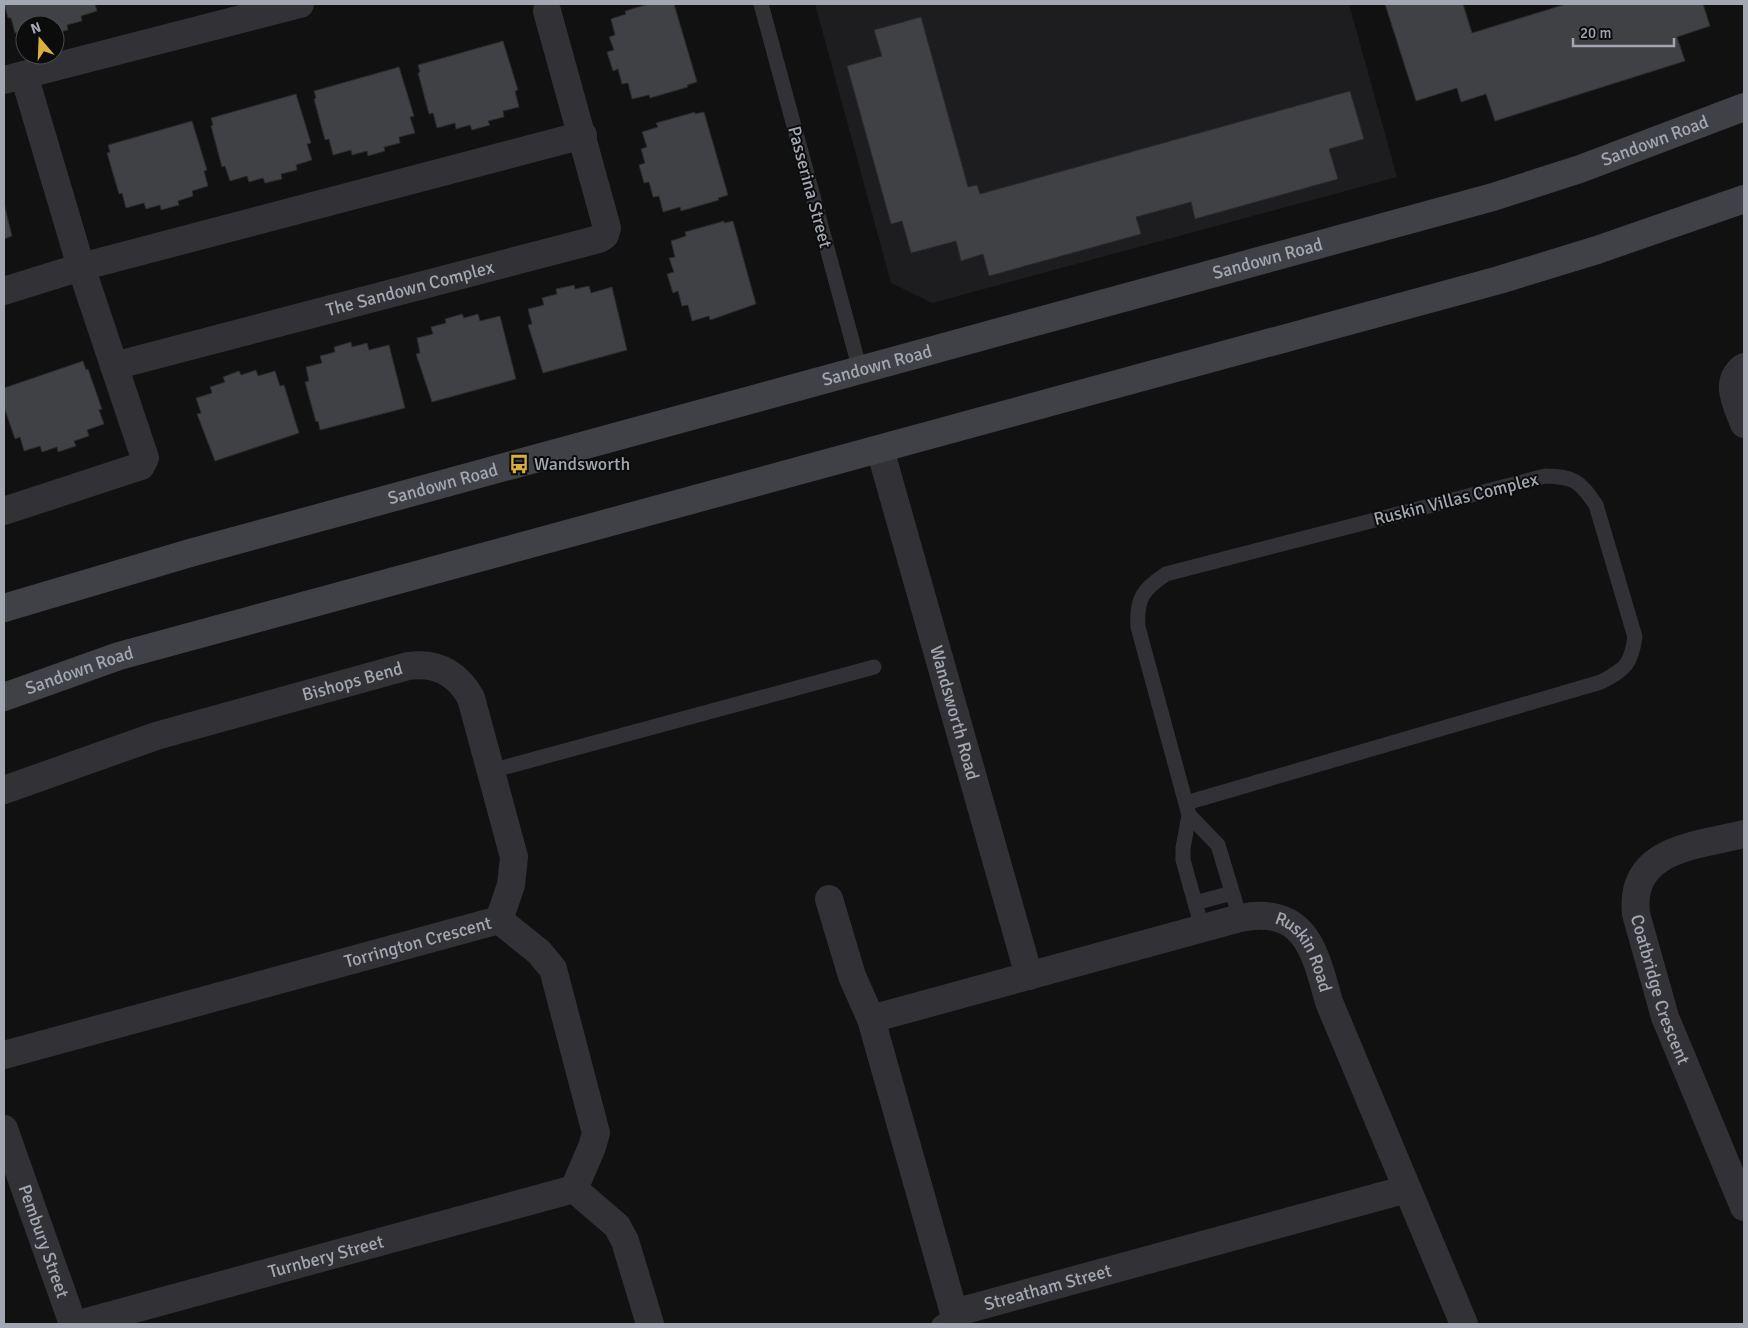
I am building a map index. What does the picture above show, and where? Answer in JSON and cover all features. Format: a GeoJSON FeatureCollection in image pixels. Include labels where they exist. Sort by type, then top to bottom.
{"type":"FeatureCollection","features":[{"type":"Feature","properties":{"kind":"main road","name":"Sandown Road"},"geometry":{"type":"LineString","coordinates":[[4,608],[190,553],[1493,197],[1580,169],[1744,107]]}},
{"type":"Feature","properties":{"kind":"main road","name":"Sandown Road"},"geometry":{"type":"LineString","coordinates":[[4,697],[119,656],[1500,280],[1597,250],[1744,199]]}},
{"type":"Feature","properties":{"kind":"street"},"geometry":{"type":"LineString","coordinates":[[4,511],[141,466],[145,462],[81,266],[14,78],[300,4]]}},
{"type":"Feature","properties":{"kind":"street","name":"The Sandown Complex"},"geometry":{"type":"LineString","coordinates":[[114,366],[599,239],[605,235],[607,228],[547,11]]}},
{"type":"Feature","properties":{"kind":"street"},"geometry":{"type":"LineString","coordinates":[[4,291],[81,266],[582,135]]}},
{"type":"Feature","properties":{"kind":"street"},"geometry":{"type":"LineString","coordinates":[[1744,368],[1734,378],[1732,386],[1744,424]]}},
{"type":"Feature","properties":{"kind":"street","name":"Wandsworth Road"},"geometry":{"type":"LineString","coordinates":[[880,449],[1029,976]]}},
{"type":"Feature","properties":{"kind":"street","name":"Bishops Bend"},"geometry":{"type":"LineString","coordinates":[[4,790],[156,736],[420,665],[444,670],[456,677],[471,698],[514,857],[511,885],[499,920]]}},
{"type":"Feature","properties":{"kind":"street","name":"Coatbridge Crescent"},"geometry":{"type":"LineString","coordinates":[[1744,834],[1671,852],[1659,859],[1648,867],[1640,878],[1635,902],[1636,914],[1665,1017],[1744,1206]]}},
{"type":"Feature","properties":{"kind":"street","name":"Streatham Street"},"geometry":{"type":"LineString","coordinates":[[830,900],[852,976],[871,1019],[947,1318],[1407,1189]]}},
{"type":"Feature","properties":{"kind":"street","name":"Ruskin Road"},"geometry":{"type":"LineString","coordinates":[[871,1019],[1029,976],[1199,915],[1236,906],[1261,916],[1286,922],[1298,929],[1315,952],[1329,1002],[1464,1324]]}},
{"type":"Feature","properties":{"kind":"street","name":"Torrington Crescent"},"geometry":{"type":"LineString","coordinates":[[4,1056],[499,920],[539,952],[553,969],[596,1133],[574,1189]]}},
{"type":"Feature","properties":{"kind":"street","name":"Pembury Street"},"geometry":{"type":"LineString","coordinates":[[4,1129],[74,1324]]}},
{"type":"Feature","properties":{"kind":"street"},"geometry":{"type":"LineString","coordinates":[[574,1189],[611,1220],[625,1241],[650,1324]]}},
{"type":"Feature","properties":{"kind":"street","name":"Turnbery Street"},"geometry":{"type":"LineString","coordinates":[[79,1324],[574,1189]]}},
{"type":"Feature","properties":{"kind":"lane","name":"Passerina Street"},"geometry":{"type":"LineString","coordinates":[[761,4],[860,370]]}},
{"type":"Feature","properties":{"kind":"lane","name":"Ruskin Villas Complex"},"geometry":{"type":"LineString","coordinates":[[1188,809],[1601,682],[1622,671],[1632,656],[1636,637],[1596,505],[1583,486],[1569,477],[1544,476],[1166,574],[1152,584],[1142,596],[1137,608],[1138,627],[1188,809],[1183,860],[1199,915]]}},
{"type":"Feature","properties":{"kind":"lane"},"geometry":{"type":"LineString","coordinates":[[491,771],[874,668]]}},
{"type":"Feature","properties":{"kind":"lane"},"geometry":{"type":"LineString","coordinates":[[1188,809],[1218,845],[1236,906]]}},
{"type":"Feature","properties":{"kind":"shaded area"},"geometry":{"type":"Polygon","coordinates":[[[815,4],[1349,4],[1397,177],[932,303],[891,283],[815,4]]]}},
{"type":"Feature","properties":{"kind":"building"},"geometry":{"type":"Polygon","coordinates":[[[4,4],[95,4],[97,11],[81,16],[82,21],[67,25],[68,30],[65,31],[65,15],[15,15],[15,33],[11,18],[8,18],[4,4]]]}},
{"type":"Feature","properties":{"kind":"building"},"geometry":{"type":"Polygon","coordinates":[[[649,4],[674,4],[697,82],[687,85],[688,87],[650,98],[649,95],[632,99],[628,83],[622,84],[618,69],[613,71],[607,52],[614,50],[609,37],[615,35],[611,19],[626,14],[625,11],[649,4]]]}},
{"type":"Feature","properties":{"kind":"building"},"geometry":{"type":"Polygon","coordinates":[[[1385,4],[1463,4],[1472,33],[1566,4],[1703,4],[1710,26],[1677,37],[1685,61],[1495,121],[1486,94],[1461,102],[1457,88],[1416,101],[1385,4]]]}},
{"type":"Feature","properties":{"kind":"building"},"geometry":{"type":"Polygon","coordinates":[[[921,17],[968,187],[977,185],[980,194],[1350,91],[1364,139],[1329,149],[1338,179],[1195,219],[1191,202],[1136,217],[1141,234],[989,276],[983,254],[961,261],[956,241],[911,253],[902,221],[891,224],[847,66],[882,56],[874,30],[921,17]]]}},
{"type":"Feature","properties":{"kind":"building"},"geometry":{"type":"Polygon","coordinates":[[[503,41],[518,90],[515,91],[519,107],[503,111],[504,117],[488,121],[490,125],[472,130],[470,125],[456,129],[455,123],[437,128],[433,113],[429,114],[418,73],[420,72],[418,65],[503,41]]]}},
{"type":"Feature","properties":{"kind":"building"},"geometry":{"type":"Polygon","coordinates":[[[399,67],[414,116],[410,117],[415,133],[399,137],[400,143],[384,147],[385,151],[368,156],[367,151],[352,155],[351,150],[333,155],[329,139],[325,140],[314,99],[316,98],[314,91],[399,67]]]}},
{"type":"Feature","properties":{"kind":"building"},"geometry":{"type":"Polygon","coordinates":[[[296,94],[311,143],[307,144],[312,160],[296,165],[297,170],[281,174],[282,179],[265,183],[263,178],[249,182],[247,176],[230,181],[225,166],[222,167],[211,126],[213,125],[211,118],[296,94]]]}},
{"type":"Feature","properties":{"kind":"building"},"geometry":{"type":"Polygon","coordinates":[[[695,112],[695,114],[704,112],[728,195],[718,198],[719,200],[681,211],[680,207],[663,212],[659,196],[653,197],[649,182],[644,183],[639,165],[645,163],[641,149],[647,147],[642,132],[658,127],[656,123],[695,112]]]}},
{"type":"Feature","properties":{"kind":"building"},"geometry":{"type":"Polygon","coordinates":[[[192,121],[207,170],[204,171],[208,186],[192,191],[193,196],[178,201],[179,205],[161,210],[160,205],[146,209],[144,203],[126,208],[122,193],[119,194],[107,153],[110,152],[108,145],[192,121]]]}},
{"type":"Feature","properties":{"kind":"building"},"geometry":{"type":"Polygon","coordinates":[[[4,203],[12,236],[4,239],[4,203]]]}},
{"type":"Feature","properties":{"kind":"building"},"geometry":{"type":"Polygon","coordinates":[[[724,221],[724,223],[733,221],[756,304],[710,320],[709,316],[692,321],[688,305],[682,306],[678,291],[673,293],[667,274],[674,272],[669,258],[675,257],[671,241],[686,236],[685,232],[724,221]]]}},
{"type":"Feature","properties":{"kind":"building"},"geometry":{"type":"Polygon","coordinates":[[[574,285],[575,289],[589,286],[591,293],[612,287],[627,350],[543,373],[528,325],[532,324],[528,309],[544,305],[542,298],[557,294],[556,289],[574,285]]]}},
{"type":"Feature","properties":{"kind":"building"},"geometry":{"type":"Polygon","coordinates":[[[462,314],[464,318],[478,314],[480,321],[500,316],[516,379],[432,402],[416,354],[420,353],[417,338],[433,334],[431,327],[446,323],[445,319],[462,314]]]}},
{"type":"Feature","properties":{"kind":"building"},"geometry":{"type":"Polygon","coordinates":[[[351,342],[352,347],[367,343],[369,350],[389,345],[405,408],[320,430],[305,382],[309,381],[306,367],[322,363],[320,356],[335,352],[334,347],[351,342]]]}},
{"type":"Feature","properties":{"kind":"building"},"geometry":{"type":"Polygon","coordinates":[[[83,361],[86,370],[88,369],[102,409],[99,410],[104,424],[87,430],[89,436],[74,441],[76,446],[58,452],[57,447],[42,452],[40,446],[24,451],[20,437],[15,439],[4,407],[4,388],[83,361]]]}},
{"type":"Feature","properties":{"kind":"building"},"geometry":{"type":"Polygon","coordinates":[[[256,370],[258,376],[275,371],[280,386],[284,385],[299,433],[215,461],[197,414],[201,413],[196,398],[212,393],[210,387],[225,382],[223,377],[239,371],[241,375],[256,370]]]}},
{"type":"Feature","properties":{"kind":"place","name":"Wandsworth"},"geometry":{"type":"Point","coordinates":[519,464]}}]}
